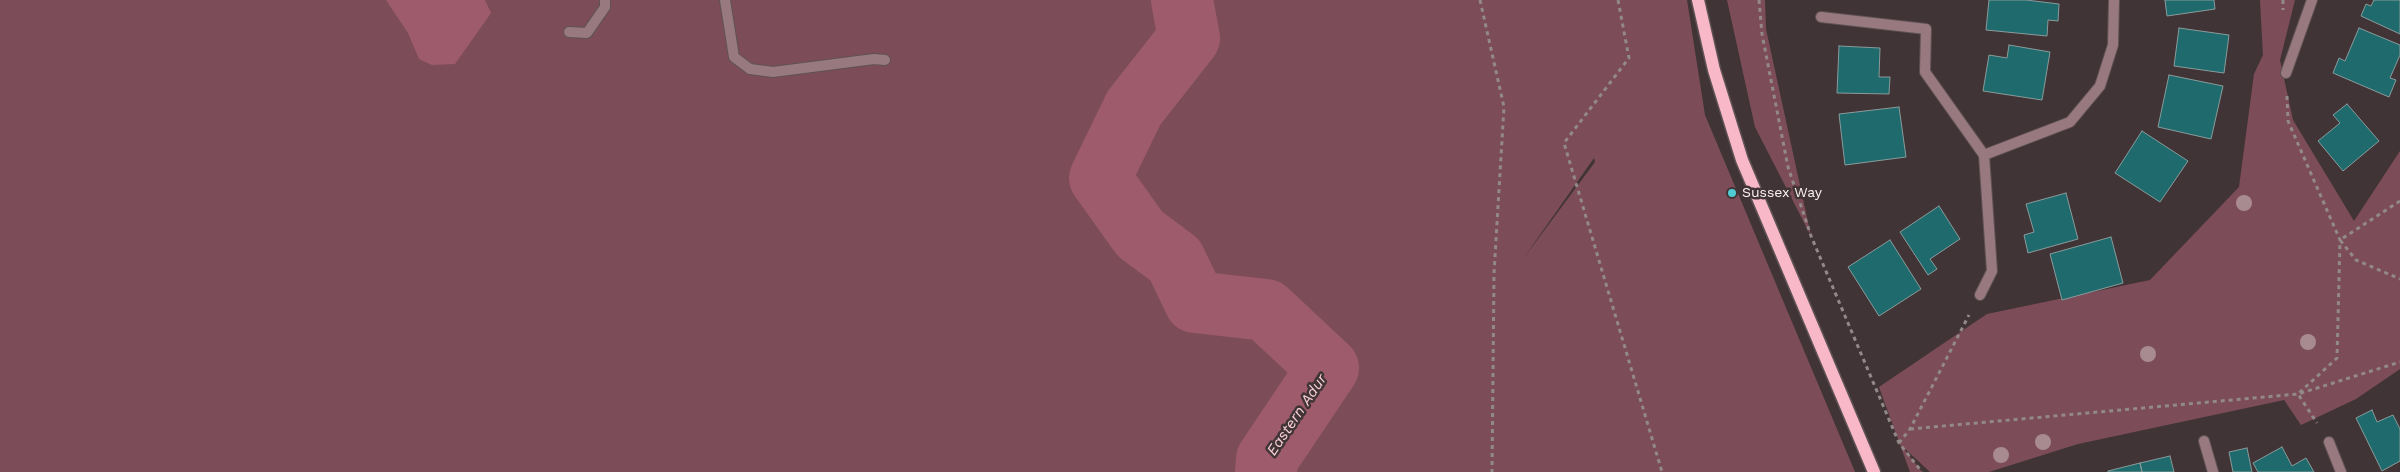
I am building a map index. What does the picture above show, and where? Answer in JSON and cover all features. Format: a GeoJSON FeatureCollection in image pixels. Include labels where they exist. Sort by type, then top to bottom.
{"type":"FeatureCollection","features":[{"type":"Feature","properties":{"kind":"main road"},"geometry":{"type":"LineString","coordinates":[[1698,0],[1714,70],[1742,160],[1874,472]]}},
{"type":"Feature","properties":{"kind":"street"},"geometry":{"type":"LineString","coordinates":[[569,32],[587,33],[605,7],[605,0]]}},
{"type":"Feature","properties":{"kind":"street"},"geometry":{"type":"LineString","coordinates":[[725,0],[734,57],[750,68],[773,72],[864,60],[885,60]]}},
{"type":"Feature","properties":{"kind":"street"},"geometry":{"type":"LineString","coordinates":[[1984,155],[2070,122],[2100,86],[2113,45],[2114,0]]}},
{"type":"Feature","properties":{"kind":"street"},"geometry":{"type":"LineString","coordinates":[[2286,73],[2312,0]]}},
{"type":"Feature","properties":{"kind":"street"},"geometry":{"type":"LineString","coordinates":[[1821,17],[1926,28],[1925,72],[1984,155],[1992,271],[1980,295]]}},
{"type":"Feature","properties":{"kind":"street"},"geometry":{"type":"LineString","coordinates":[[2204,441],[2213,472]]}},
{"type":"Feature","properties":{"kind":"street"},"geometry":{"type":"LineString","coordinates":[[2329,442],[2340,472]]}},
{"type":"Feature","properties":{"kind":"path"},"geometry":{"type":"LineString","coordinates":[[1480,0],[1504,107],[1494,273],[1492,472]]}},
{"type":"Feature","properties":{"kind":"path"},"geometry":{"type":"LineString","coordinates":[[1618,0],[1629,58],[1564,143],[1662,472]]}},
{"type":"Feature","properties":{"kind":"path"},"geometry":{"type":"LineString","coordinates":[[1759,0],[1762,34],[1788,167],[1811,236],[1899,443],[1922,472]]}},
{"type":"Feature","properties":{"kind":"path"},"geometry":{"type":"LineString","coordinates":[[2282,0],[2283,18]]}},
{"type":"Feature","properties":{"kind":"path"},"geometry":{"type":"LineString","coordinates":[[2286,73],[2288,121],[2340,240],[2356,260],[2400,279]]}},
{"type":"Feature","properties":{"kind":"path"},"geometry":{"type":"LineString","coordinates":[[2340,240],[2400,201]]}},
{"type":"Feature","properties":{"kind":"path"},"geometry":{"type":"LineString","coordinates":[[2298,394],[2337,358],[2340,240]]}},
{"type":"Feature","properties":{"kind":"path"},"geometry":{"type":"LineString","coordinates":[[1899,443],[1910,428],[1980,295]]}},
{"type":"Feature","properties":{"kind":"path"},"geometry":{"type":"LineString","coordinates":[[1910,428],[2298,394],[2400,362]]}},
{"type":"Feature","properties":{"kind":"path"},"geometry":{"type":"LineString","coordinates":[[2298,394],[2329,442]]}},
{"type":"Feature","properties":{"kind":"shaded area"},"geometry":{"type":"Polygon","coordinates":[[[0,0],[1687,0],[1705,115],[1855,472],[0,472],[0,0]],[[1594,158],[1523,259],[1595,162],[1594,158]]]}},
{"type":"Feature","properties":{"kind":"shaded area"},"geometry":{"type":"Polygon","coordinates":[[[386,0],[485,0],[491,13],[455,64],[432,65],[419,59],[408,33],[386,0]]]}},
{"type":"Feature","properties":{"kind":"shaded area"},"geometry":{"type":"Polygon","coordinates":[[[1727,0],[1765,0],[1766,29],[1811,236],[1755,127],[1727,0]]]}},
{"type":"Feature","properties":{"kind":"shaded area"},"geometry":{"type":"Polygon","coordinates":[[[2260,0],[2295,0],[2280,60],[2293,120],[2354,221],[2400,151],[2400,369],[2356,399],[2301,425],[2284,400],[2078,444],[1989,472],[1930,472],[1902,446],[1922,472],[1910,472],[1879,387],[1987,314],[2150,280],[2239,187],[2254,74],[2263,55],[2260,0]]]}},
{"type":"Feature","properties":{"kind":"building"},"geometry":{"type":"Polygon","coordinates":[[[1989,0],[2026,0],[2059,4],[2058,21],[2048,20],[2047,36],[1986,30],[1989,0]]]}},
{"type":"Feature","properties":{"kind":"building"},"geometry":{"type":"Polygon","coordinates":[[[2165,0],[2214,0],[2215,9],[2167,16],[2165,0]]]}},
{"type":"Feature","properties":{"kind":"building"},"geometry":{"type":"Polygon","coordinates":[[[2374,0],[2400,0],[2400,34],[2361,16],[2366,4],[2371,6],[2374,0]]]}},
{"type":"Feature","properties":{"kind":"building"},"geometry":{"type":"Polygon","coordinates":[[[2179,28],[2229,35],[2224,73],[2174,66],[2179,28]]]}},
{"type":"Feature","properties":{"kind":"building"},"geometry":{"type":"Polygon","coordinates":[[[2359,28],[2400,45],[2400,55],[2390,78],[2396,80],[2389,97],[2333,73],[2339,58],[2345,61],[2359,28]]]}},
{"type":"Feature","properties":{"kind":"building"},"geometry":{"type":"Polygon","coordinates":[[[2009,45],[2050,52],[2042,100],[1983,91],[1989,55],[2007,58],[2009,45]]]}},
{"type":"Feature","properties":{"kind":"building"},"geometry":{"type":"Polygon","coordinates":[[[1839,46],[1880,48],[1879,77],[1890,77],[1889,94],[1837,93],[1839,46]]]}},
{"type":"Feature","properties":{"kind":"building"},"geometry":{"type":"Polygon","coordinates":[[[2169,75],[2223,86],[2211,139],[2158,127],[2169,75]]]}},
{"type":"Feature","properties":{"kind":"building"},"geometry":{"type":"Polygon","coordinates":[[[2347,104],[2379,141],[2343,171],[2318,141],[2340,123],[2333,115],[2347,104]]]}},
{"type":"Feature","properties":{"kind":"building"},"geometry":{"type":"Polygon","coordinates":[[[1899,107],[1906,157],[1845,165],[1839,114],[1899,107]]]}},
{"type":"Feature","properties":{"kind":"building"},"geometry":{"type":"Polygon","coordinates":[[[2142,131],[2188,161],[2160,202],[2115,173],[2142,131]]]}},
{"type":"Feature","properties":{"kind":"building"},"geometry":{"type":"Polygon","coordinates":[[[2066,193],[2078,239],[2028,253],[2024,235],[2034,232],[2026,204],[2066,193]]]}},
{"type":"Feature","properties":{"kind":"building"},"geometry":{"type":"Polygon","coordinates":[[[1939,206],[1960,239],[1930,259],[1937,269],[1928,275],[1900,232],[1939,206]]]}},
{"type":"Feature","properties":{"kind":"building"},"geometry":{"type":"Polygon","coordinates":[[[2111,237],[2123,283],[2062,300],[2050,254],[2111,237]]]}},
{"type":"Feature","properties":{"kind":"building"},"geometry":{"type":"Polygon","coordinates":[[[1890,240],[1921,289],[1879,316],[1848,267],[1890,240]]]}},
{"type":"Feature","properties":{"kind":"building"},"geometry":{"type":"Polygon","coordinates":[[[2372,410],[2377,422],[2393,415],[2400,429],[2400,461],[2382,471],[2356,418],[2372,410]]]}},
{"type":"Feature","properties":{"kind":"building"},"geometry":{"type":"Polygon","coordinates":[[[2282,447],[2292,466],[2306,458],[2314,472],[2258,472],[2253,463],[2282,447]]]}},
{"type":"Feature","properties":{"kind":"building"},"geometry":{"type":"Polygon","coordinates":[[[2247,448],[2252,472],[2233,472],[2229,452],[2247,448]]]}},
{"type":"Feature","properties":{"kind":"building"},"geometry":{"type":"Polygon","coordinates":[[[2170,456],[2174,472],[2142,472],[2140,463],[2170,456]]]}},
{"type":"Feature","properties":{"kind":"building"},"geometry":{"type":"Polygon","coordinates":[[[2140,463],[2142,472],[2108,472],[2108,471],[2140,463]]]}},
{"type":"Feature","properties":{"kind":"waterway","name":"Eastern Adur"},"geometry":{"type":"LineString","coordinates":[[1182,0],[1189,38],[1134,108],[1100,178],[1140,234],[1175,260],[1195,302],[1266,310],[1328,368],[1267,459],[1266,472]]}},
{"type":"Feature","properties":{"kind":"place","name":"Sussex Way"},"geometry":{"type":"Point","coordinates":[1732,193]}}]}
